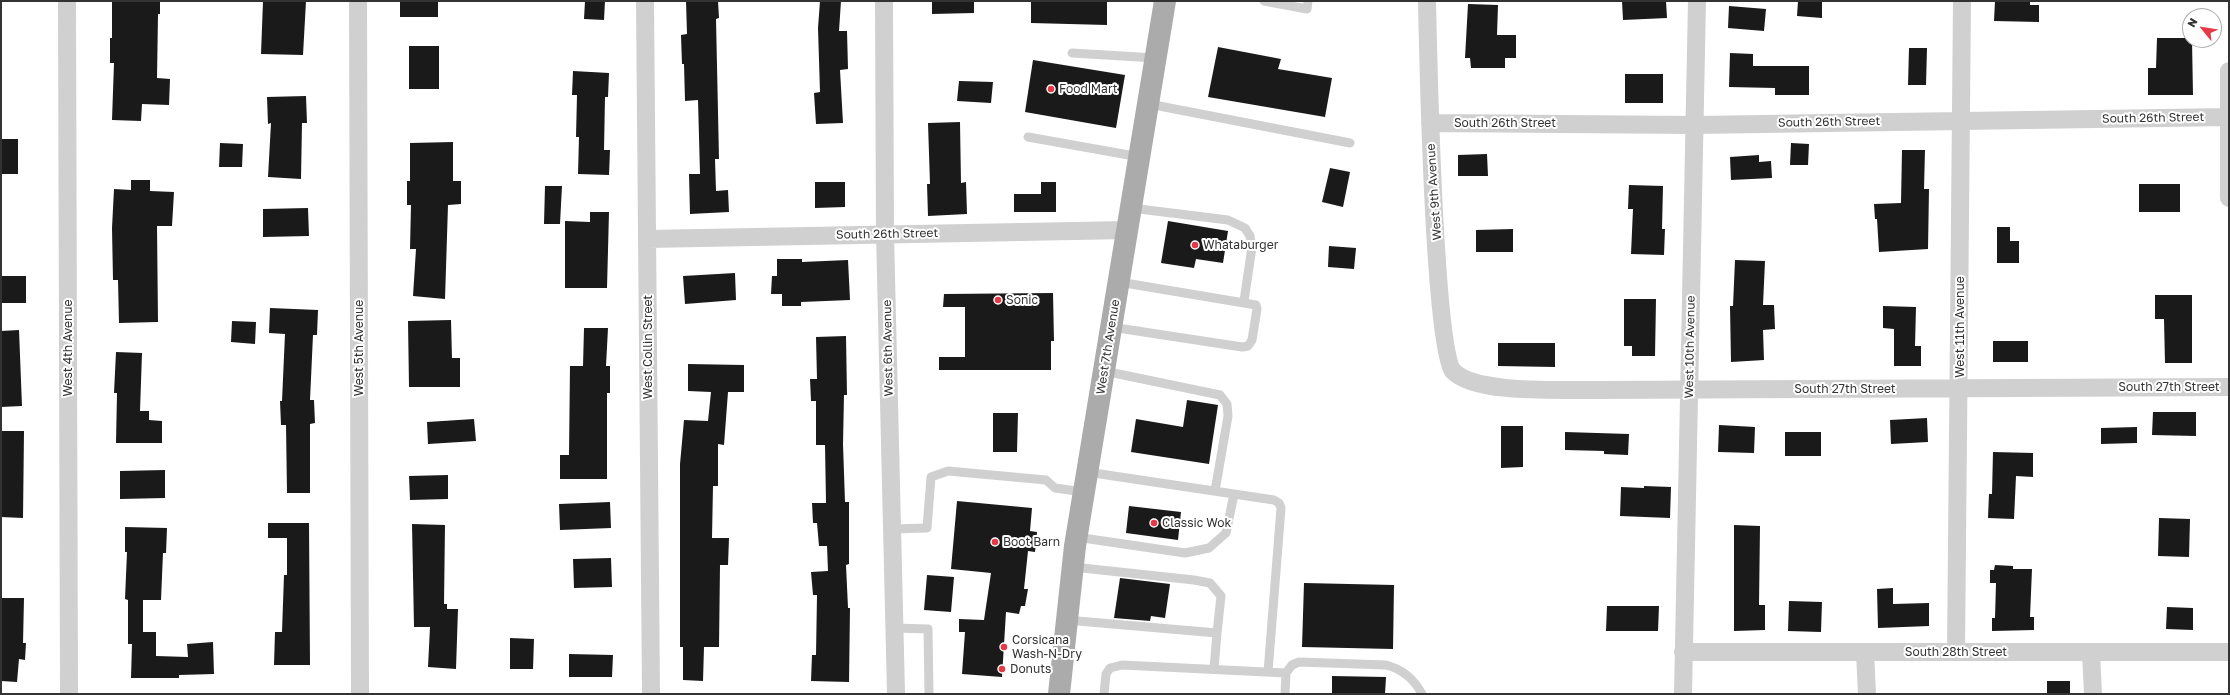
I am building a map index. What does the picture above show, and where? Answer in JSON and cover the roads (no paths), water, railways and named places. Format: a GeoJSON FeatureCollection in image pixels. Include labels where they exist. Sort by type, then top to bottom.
{"type":"FeatureCollection","features":[{"type":"Feature","properties":{"kind":"main road","name":"West 7th Avenue"},"geometry":{"type":"LineString","coordinates":[[1059,694],[1076,537],[1165,1]]}},
{"type":"Feature","properties":{"kind":"street","name":"West 4th Avenue"},"geometry":{"type":"LineString","coordinates":[[67,1],[69,694]]}},
{"type":"Feature","properties":{"kind":"street","name":"West 5th Avenue"},"geometry":{"type":"LineString","coordinates":[[358,1],[360,694]]}},
{"type":"Feature","properties":{"kind":"street","name":"West Collin Street"},"geometry":{"type":"LineString","coordinates":[[645,1],[651,694]]}},
{"type":"Feature","properties":{"kind":"street","name":"West 6th Avenue"},"geometry":{"type":"LineString","coordinates":[[884,1],[885,234],[896,694]]}},
{"type":"Feature","properties":{"kind":"street","name":"West 9th Avenue"},"geometry":{"type":"LineString","coordinates":[[1427,1],[1430,123],[1443,334],[1452,370],[1462,377]]}},
{"type":"Feature","properties":{"kind":"street","name":"West 10th Avenue"},"geometry":{"type":"LineString","coordinates":[[1683,694],[1697,1]]}},
{"type":"Feature","properties":{"kind":"street","name":"West 11th Avenue"},"geometry":{"type":"LineString","coordinates":[[1956,652],[1960,388],[1962,1]]}},
{"type":"Feature","properties":{"kind":"street"},"geometry":{"type":"LineString","coordinates":[[2229,71],[2229,198]]}},
{"type":"Feature","properties":{"kind":"street","name":"South 26th Street"},"geometry":{"type":"LineString","coordinates":[[1430,123],[1695,125],[2229,117]]}},
{"type":"Feature","properties":{"kind":"street","name":"South 26th Street"},"geometry":{"type":"LineString","coordinates":[[647,239],[1128,230]]}},
{"type":"Feature","properties":{"kind":"street","name":"South 27th Street"},"geometry":{"type":"LineString","coordinates":[[1462,377],[1475,383],[1494,387],[1689,389],[2229,387]]}},
{"type":"Feature","properties":{"kind":"street","name":"South 28th Street"},"geometry":{"type":"LineString","coordinates":[[1683,652],[1956,652],[2091,654],[2229,652]]}},
{"type":"Feature","properties":{"kind":"street"},"geometry":{"type":"LineString","coordinates":[[1865,652],[1866,694]]}},
{"type":"Feature","properties":{"kind":"street"},"geometry":{"type":"LineString","coordinates":[[2091,654],[2093,694]]}},
{"type":"Feature","properties":{"kind":"lane"},"geometry":{"type":"LineString","coordinates":[[1264,1],[1307,8],[1308,1]]}},
{"type":"Feature","properties":{"kind":"lane"},"geometry":{"type":"LineString","coordinates":[[1072,53],[1156,58]]}},
{"type":"Feature","properties":{"kind":"lane"},"geometry":{"type":"LineString","coordinates":[[1149,104],[1350,143]]}},
{"type":"Feature","properties":{"kind":"lane"},"geometry":{"type":"LineString","coordinates":[[1028,137],[1140,157]]}},
{"type":"Feature","properties":{"kind":"lane"},"geometry":{"type":"LineString","coordinates":[[1131,208],[1228,220],[1245,228],[1250,236],[1252,247],[1244,301]]}},
{"type":"Feature","properties":{"kind":"lane"},"geometry":{"type":"LineString","coordinates":[[1112,327],[1242,347],[1248,346],[1252,340],[1257,309],[1256,305],[1244,301],[1119,282]]}},
{"type":"Feature","properties":{"kind":"lane"},"geometry":{"type":"LineString","coordinates":[[1104,371],[1220,395],[1227,404],[1228,416],[1215,491]]}},
{"type":"Feature","properties":{"kind":"lane"},"geometry":{"type":"LineString","coordinates":[[892,529],[927,528],[931,477],[948,471],[1046,480],[1056,488],[1086,482],[1215,491],[1274,500],[1279,503],[1281,508],[1268,672]]}},
{"type":"Feature","properties":{"kind":"lane"},"geometry":{"type":"LineString","coordinates":[[1076,537],[1185,553],[1210,548],[1226,533],[1234,494]]}},
{"type":"Feature","properties":{"kind":"lane"},"geometry":{"type":"LineString","coordinates":[[1073,566],[1194,580],[1210,584],[1221,596],[1216,633],[1214,670]]}},
{"type":"Feature","properties":{"kind":"lane"},"geometry":{"type":"LineString","coordinates":[[1066,620],[1216,633]]}},
{"type":"Feature","properties":{"kind":"lane"},"geometry":{"type":"LineString","coordinates":[[895,628],[928,629],[929,694]]}},
{"type":"Feature","properties":{"kind":"lane"},"geometry":{"type":"LineString","coordinates":[[1285,694],[1286,673],[1292,665],[1299,662],[1386,665],[1399,669],[1409,677],[1422,694]]}},
{"type":"Feature","properties":{"kind":"lane"},"geometry":{"type":"LineString","coordinates":[[1104,694],[1106,674],[1110,668],[1122,665],[1286,673]]}},
{"type":"Feature","properties":{"kind":"place","name":"Food Mart"},"geometry":{"type":"Point","coordinates":[1051,89]}},
{"type":"Feature","properties":{"kind":"place","name":"Whataburger"},"geometry":{"type":"Point","coordinates":[1195,245]}},
{"type":"Feature","properties":{"kind":"place","name":"Sonic"},"geometry":{"type":"Point","coordinates":[998,300]}},
{"type":"Feature","properties":{"kind":"place","name":"Classic Wok"},"geometry":{"type":"Point","coordinates":[1154,523]}},
{"type":"Feature","properties":{"kind":"place","name":"Boot Barn"},"geometry":{"type":"Point","coordinates":[995,542]}},
{"type":"Feature","properties":{"kind":"place","name":"Corsicana Wash-N-Dry"},"geometry":{"type":"Point","coordinates":[1004,647]}},
{"type":"Feature","properties":{"kind":"place","name":"Donuts"},"geometry":{"type":"Point","coordinates":[1002,669]}}]}
